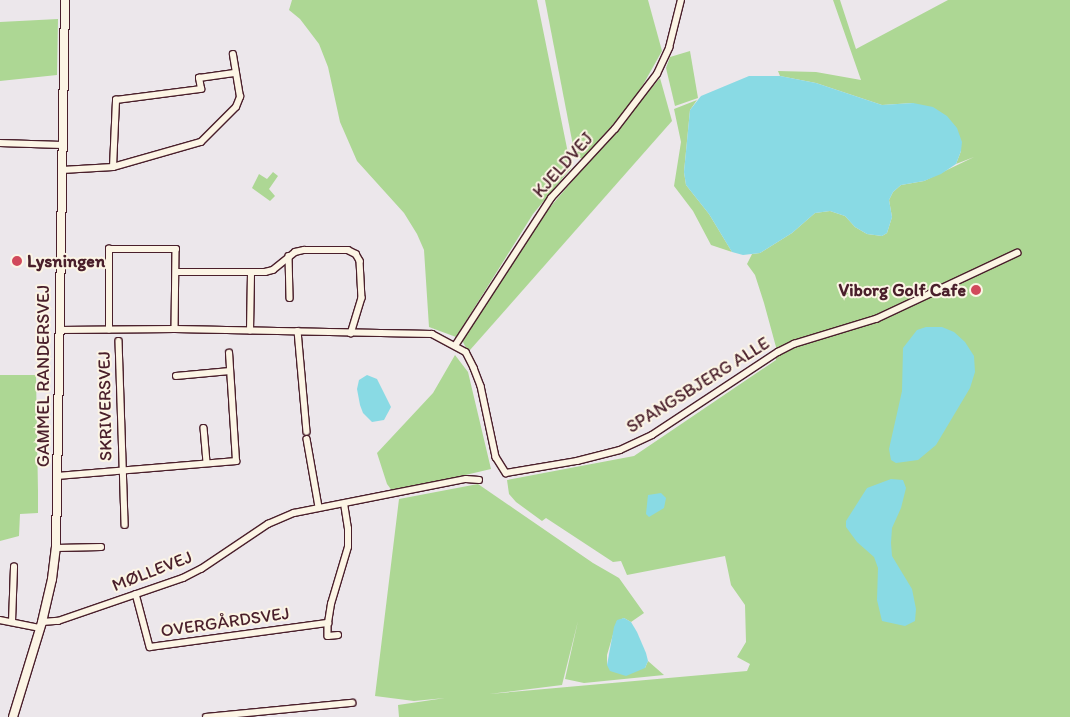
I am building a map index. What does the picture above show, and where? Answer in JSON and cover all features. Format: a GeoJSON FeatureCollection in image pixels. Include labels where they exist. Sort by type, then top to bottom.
{"type":"FeatureCollection","features":[{"type":"Feature","properties":{"kind":"street","name":"GAMMEL RANDERSVEJ"},"geometry":{"type":"LineString","coordinates":[[12,717],[41,625],[52,579],[56,548],[65,0]]}},
{"type":"Feature","properties":{"kind":"street","name":"KJELDVEJ"},"geometry":{"type":"LineString","coordinates":[[455,346],[551,198],[615,130],[657,74],[669,48],[681,0]]}},
{"type":"Feature","properties":{"kind":"street"},"geometry":{"type":"LineString","coordinates":[[62,170],[113,167],[201,142],[236,107],[240,97],[233,55]]}},
{"type":"Feature","properties":{"kind":"street"},"geometry":{"type":"LineString","coordinates":[[113,167],[116,100],[200,89],[199,78],[236,73]]}},
{"type":"Feature","properties":{"kind":"street"},"geometry":{"type":"LineString","coordinates":[[0,143],[62,145]]}},
{"type":"Feature","properties":{"kind":"street"},"geometry":{"type":"LineString","coordinates":[[109,330],[110,249],[176,249],[175,329]]}},
{"type":"Feature","properties":{"kind":"street"},"geometry":{"type":"LineString","coordinates":[[176,272],[251,273],[273,270],[289,256],[304,250],[348,250],[356,254],[360,262],[362,298],[351,332]]}},
{"type":"Feature","properties":{"kind":"street","name":"SPANGSBJERG ALLE"},"geometry":{"type":"LineString","coordinates":[[59,330],[175,329],[432,334],[466,352],[481,386],[496,457],[506,473],[578,461],[620,450],[652,435],[778,352],[794,344],[876,319],[1017,252]]}},
{"type":"Feature","properties":{"kind":"street"},"geometry":{"type":"LineString","coordinates":[[289,256],[290,298]]}},
{"type":"Feature","properties":{"kind":"street"},"geometry":{"type":"LineString","coordinates":[[250,330],[251,273]]}},
{"type":"Feature","properties":{"kind":"street"},"geometry":{"type":"LineString","coordinates":[[298,332],[307,435],[319,507]]}},
{"type":"Feature","properties":{"kind":"street","name":"SKRIVERSVEJ"},"geometry":{"type":"LineString","coordinates":[[118,341],[125,525]]}},
{"type":"Feature","properties":{"kind":"street","name":"SKRIVERSVEJ"},"geometry":{"type":"LineString","coordinates":[[57,476],[236,461],[229,353]]}},
{"type":"Feature","properties":{"kind":"street"},"geometry":{"type":"LineString","coordinates":[[176,376],[230,371]]}},
{"type":"Feature","properties":{"kind":"street"},"geometry":{"type":"LineString","coordinates":[[204,428],[207,463]]}},
{"type":"Feature","properties":{"kind":"street","name":"MØLLEVEJ"},"geometry":{"type":"LineString","coordinates":[[41,625],[136,594],[201,569],[268,524],[294,513],[466,479],[479,480]]}},
{"type":"Feature","properties":{"kind":"street"},"geometry":{"type":"LineString","coordinates":[[338,635],[328,636],[328,623],[331,604],[348,547],[344,504]]}},
{"type":"Feature","properties":{"kind":"street"},"geometry":{"type":"LineString","coordinates":[[56,548],[101,547]]}},
{"type":"Feature","properties":{"kind":"street"},"geometry":{"type":"LineString","coordinates":[[12,622],[14,567]]}},
{"type":"Feature","properties":{"kind":"street","name":"OVERGÅRDSVEJ"},"geometry":{"type":"LineString","coordinates":[[136,594],[150,647],[328,623]]}},
{"type":"Feature","properties":{"kind":"street"},"geometry":{"type":"LineString","coordinates":[[0,620],[41,625]]}},
{"type":"Feature","properties":{"kind":"street"},"geometry":{"type":"LineString","coordinates":[[206,717],[352,703]]}},
{"type":"Feature","properties":{"kind":"green space"},"geometry":{"type":"Polygon","coordinates":[[[292,0],[537,0],[571,168],[533,214],[456,337],[429,327],[424,250],[404,213],[357,161],[340,122],[328,67],[319,44],[300,19],[289,10],[292,0]]]}},
{"type":"Feature","properties":{"kind":"green space"},"geometry":{"type":"Polygon","coordinates":[[[545,0],[648,0],[662,51],[635,99],[583,159],[575,156],[545,0]]]}},
{"type":"Feature","properties":{"kind":"green space"},"geometry":{"type":"Polygon","coordinates":[[[833,0],[840,0],[856,49],[948,0],[1070,0],[1070,717],[399,717],[398,705],[445,698],[414,701],[375,696],[399,499],[478,484],[593,563],[619,578],[644,613],[631,622],[624,618],[617,621],[607,655],[607,665],[645,668],[648,661],[664,675],[584,683],[565,679],[578,621],[562,685],[489,694],[747,671],[750,664],[737,657],[746,642],[745,605],[731,585],[725,556],[627,575],[621,561],[613,562],[546,518],[542,521],[516,502],[509,494],[507,480],[634,456],[776,360],[776,347],[764,303],[755,275],[747,264],[752,254],[760,253],[792,233],[815,213],[830,211],[845,216],[855,227],[867,234],[882,236],[887,233],[892,217],[889,200],[893,192],[901,185],[924,181],[974,157],[956,164],[961,151],[913,103],[882,105],[816,83],[780,76],[778,71],[816,72],[861,80],[833,0]]]}},
{"type":"Feature","properties":{"kind":"green space"},"geometry":{"type":"Polygon","coordinates":[[[58,19],[57,75],[0,81],[0,22],[58,19]]]}},
{"type":"Feature","properties":{"kind":"green space"},"geometry":{"type":"Polygon","coordinates":[[[690,51],[698,98],[675,106],[666,68],[670,57],[690,51]]]}},
{"type":"Feature","properties":{"kind":"green space"},"geometry":{"type":"Polygon","coordinates":[[[660,78],[672,121],[470,350],[466,348],[462,340],[467,331],[534,226],[660,78]]]}},
{"type":"Feature","properties":{"kind":"green space"},"geometry":{"type":"Polygon","coordinates":[[[697,100],[690,110],[684,172],[686,185],[709,214],[732,252],[711,245],[693,211],[674,186],[681,142],[674,109],[697,100]]]}},
{"type":"Feature","properties":{"kind":"green space"},"geometry":{"type":"Polygon","coordinates":[[[273,172],[278,176],[269,189],[275,196],[270,201],[252,188],[259,174],[267,179],[273,172]]]}},
{"type":"Feature","properties":{"kind":"green space"},"geometry":{"type":"Polygon","coordinates":[[[455,355],[468,372],[491,469],[393,492],[387,484],[377,453],[433,393],[455,355]]]}},
{"type":"Feature","properties":{"kind":"green space"},"geometry":{"type":"Polygon","coordinates":[[[0,375],[36,375],[38,513],[20,514],[19,536],[0,541],[0,375]]]}},
{"type":"Feature","properties":{"kind":"water"},"geometry":{"type":"Polygon","coordinates":[[[749,76],[780,76],[816,83],[882,105],[913,103],[933,107],[947,116],[957,128],[962,142],[956,164],[941,174],[924,181],[901,185],[893,192],[889,200],[892,217],[887,233],[882,236],[867,234],[855,227],[845,216],[830,211],[815,213],[792,233],[760,253],[743,255],[732,252],[709,214],[686,185],[684,172],[690,110],[701,96],[749,76]]]}},
{"type":"Feature","properties":{"kind":"water"},"geometry":{"type":"Polygon","coordinates":[[[926,327],[942,327],[954,332],[965,342],[974,356],[975,372],[970,388],[936,445],[918,460],[896,463],[891,460],[889,449],[902,391],[903,348],[917,330],[926,327]]]}},
{"type":"Feature","properties":{"kind":"water"},"geometry":{"type":"Polygon","coordinates":[[[367,375],[377,379],[391,407],[384,420],[372,422],[363,413],[357,389],[359,380],[367,375]]]}},
{"type":"Feature","properties":{"kind":"water"},"geometry":{"type":"Polygon","coordinates":[[[891,479],[903,480],[906,488],[901,508],[892,528],[891,543],[892,556],[912,589],[916,609],[915,621],[905,626],[882,621],[877,600],[878,568],[874,557],[857,542],[846,527],[846,521],[867,488],[891,479]]]}},
{"type":"Feature","properties":{"kind":"water"},"geometry":{"type":"Polygon","coordinates":[[[661,493],[666,498],[664,508],[649,517],[646,514],[648,495],[661,493]]]}},
{"type":"Feature","properties":{"kind":"water"},"geometry":{"type":"Polygon","coordinates":[[[624,618],[631,622],[637,632],[648,661],[645,668],[626,676],[610,671],[607,665],[614,627],[617,620],[624,618]]]}},
{"type":"Feature","properties":{"kind":"place","name":"Lysningen"},"geometry":{"type":"Point","coordinates":[17,261]}},
{"type":"Feature","properties":{"kind":"place","name":"Viborg Golf Cafe"},"geometry":{"type":"Point","coordinates":[976,290]}}]}
